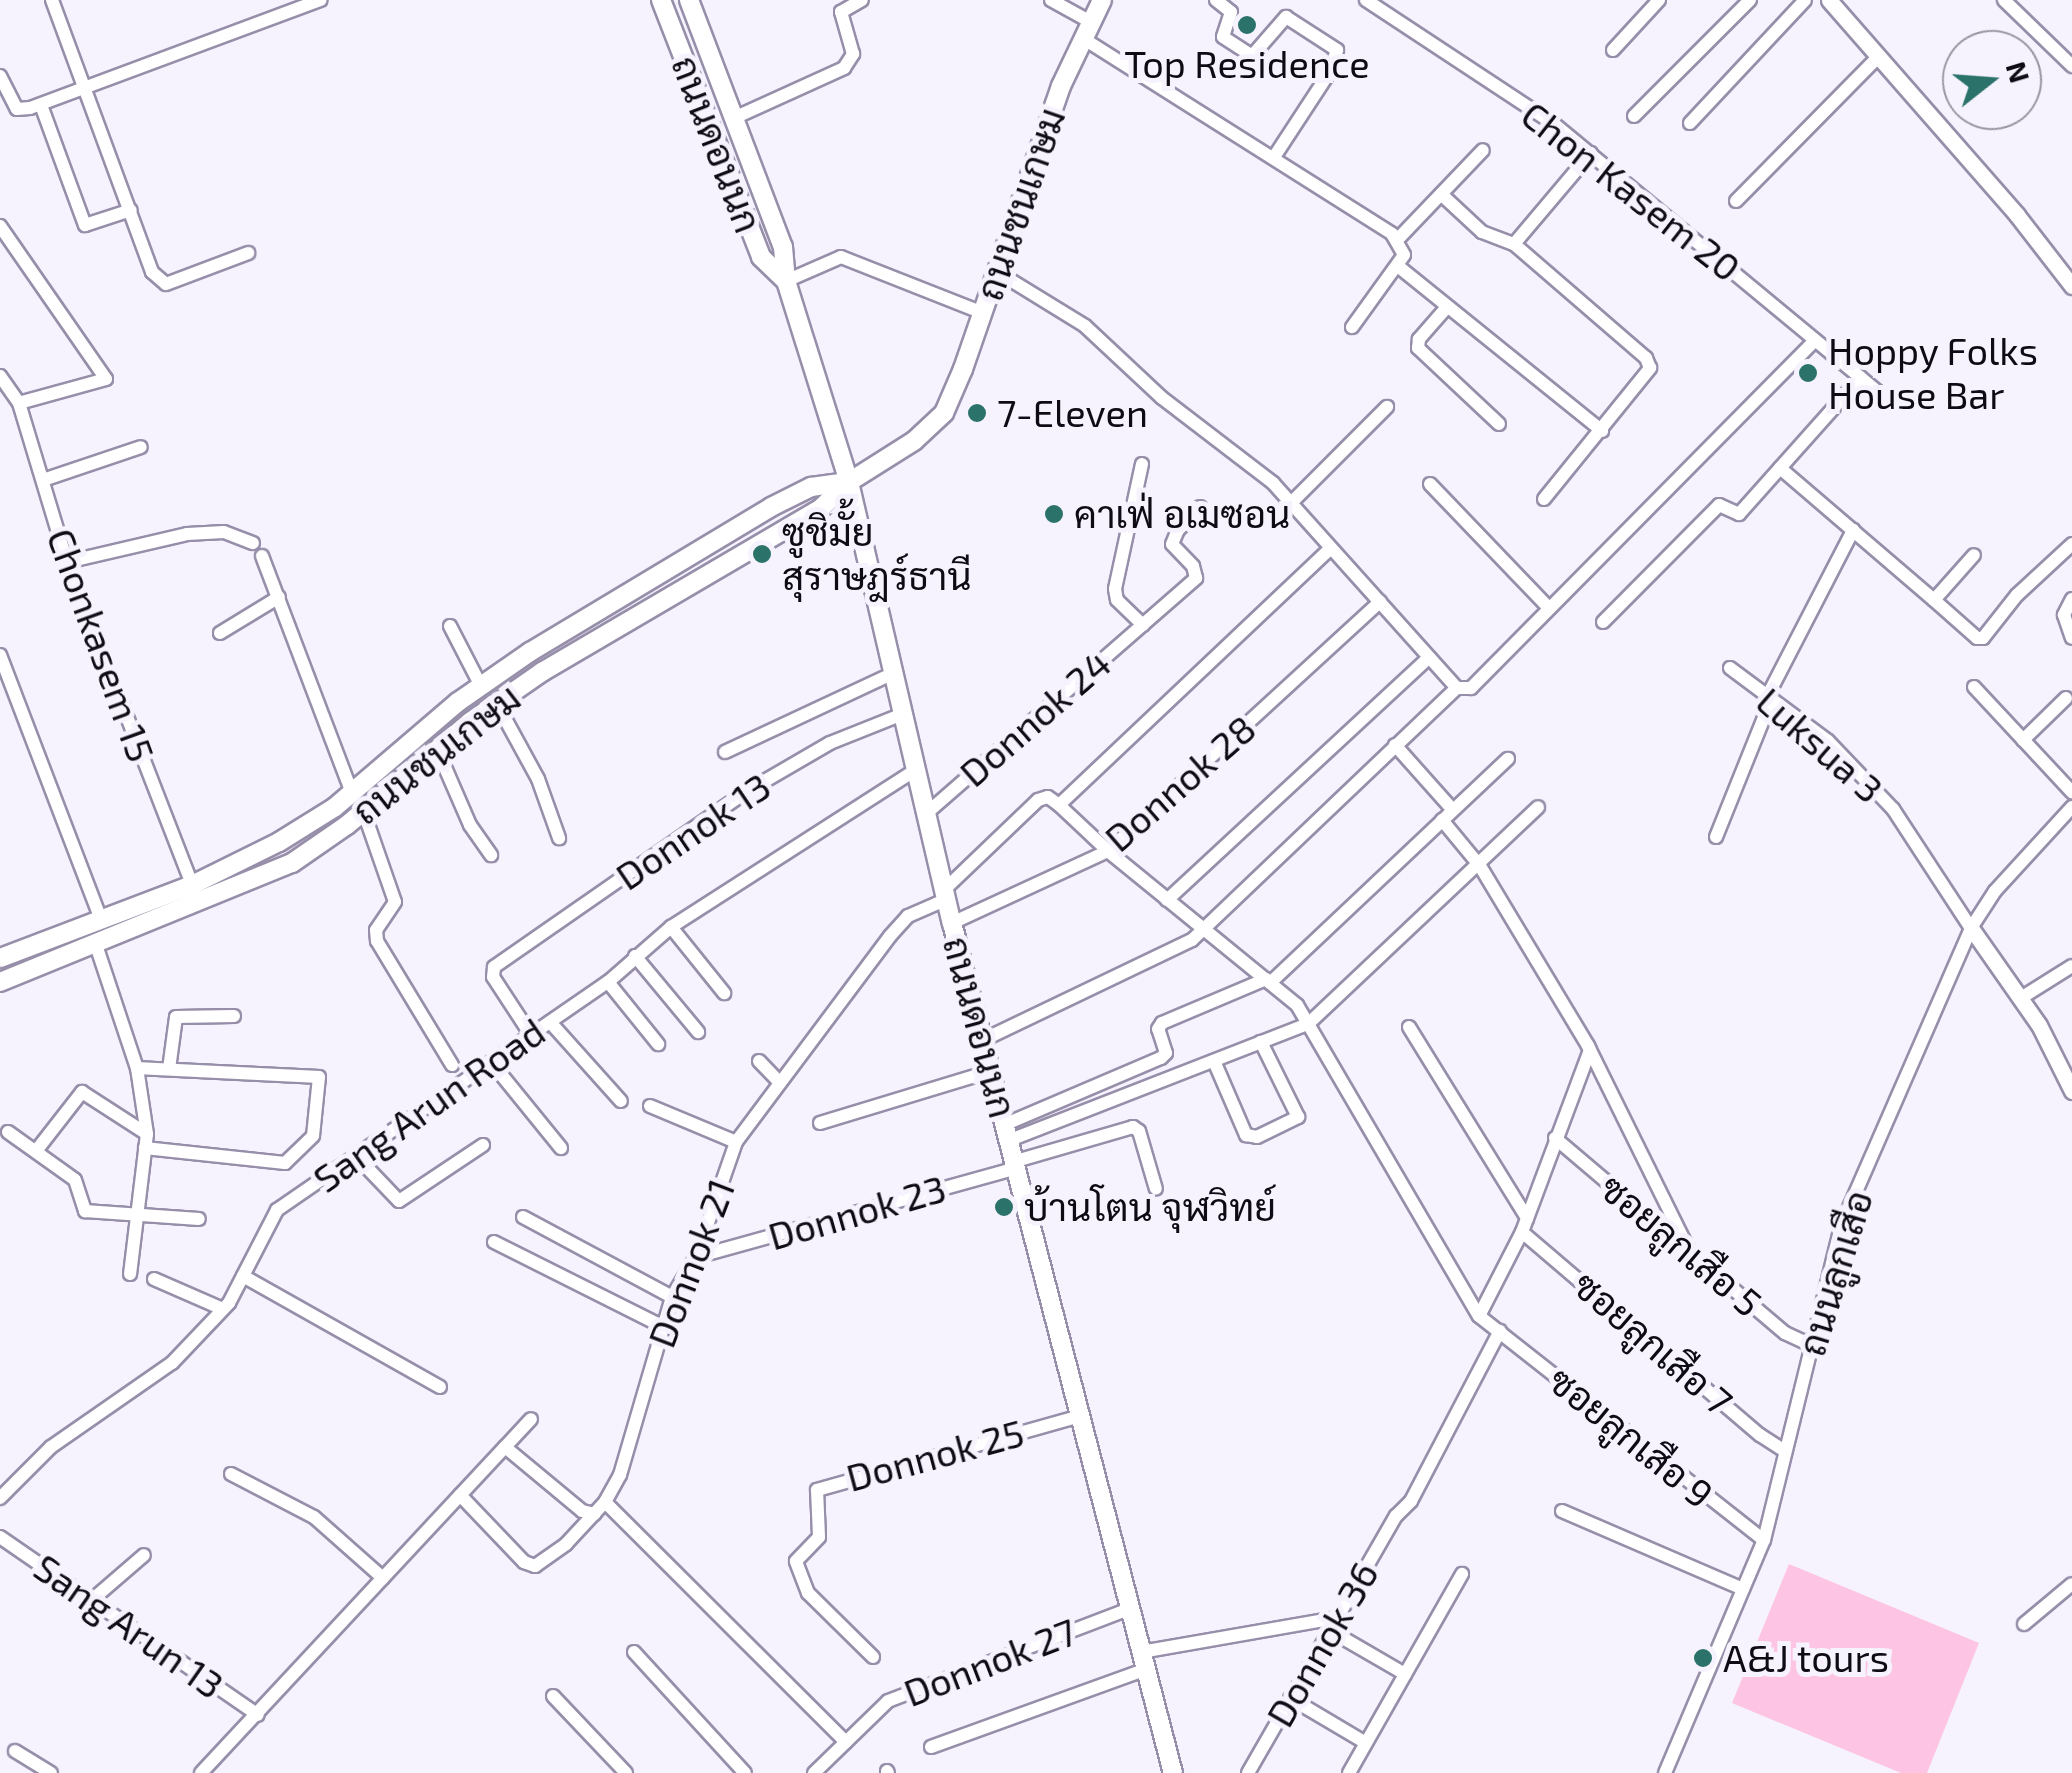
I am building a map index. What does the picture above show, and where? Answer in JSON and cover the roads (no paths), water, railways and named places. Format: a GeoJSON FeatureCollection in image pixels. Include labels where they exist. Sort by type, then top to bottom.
{"type":"FeatureCollection","features":[{"type":"Feature","properties":{"kind":"main road","name":"ถนนดอนนก"},"geometry":{"type":"LineString","coordinates":[[660,0],[761,257],[786,281]]}},
{"type":"Feature","properties":{"kind":"main road","name":"ถนนดอนนก"},"geometry":{"type":"LineString","coordinates":[[689,0],[783,247],[786,281],[848,482],[952,923],[1173,1773]]}},
{"type":"Feature","properties":{"kind":"main road","name":"ถนนชนเกษม"},"geometry":{"type":"LineString","coordinates":[[0,982],[292,862],[497,704],[601,634],[821,508],[848,482],[914,441],[944,413],[999,273],[1061,86],[1102,0]]}},
{"type":"Feature","properties":{"kind":"main road","name":"ถนนชนเกษม"},"geometry":{"type":"LineString","coordinates":[[0,958],[192,885],[279,842],[335,806],[481,686],[771,506],[811,487],[848,482]]}},
{"type":"Feature","properties":{"kind":"street"},"geometry":{"type":"LineString","coordinates":[[52,0],[152,272],[166,284],[248,253]]}},
{"type":"Feature","properties":{"kind":"street"},"geometry":{"type":"LineString","coordinates":[[0,76],[17,109],[41,106],[321,0]]}},
{"type":"Feature","properties":{"kind":"street"},"geometry":{"type":"LineString","coordinates":[[734,118],[844,68],[852,54],[841,12],[862,0]]}},
{"type":"Feature","properties":{"kind":"street"},"geometry":{"type":"LineString","coordinates":[[1052,0],[1088,30],[1397,240],[1404,255],[1398,268],[1352,327]]}},
{"type":"Feature","properties":{"kind":"street"},"geometry":{"type":"LineString","coordinates":[[1216,0],[1231,12],[1223,37],[1252,56],[1286,17],[1337,50],[1328,74],[1274,157]]}},
{"type":"Feature","properties":{"kind":"street","name":"Chon Kasem 20"},"geometry":{"type":"LineString","coordinates":[[1366,0],[1591,153],[1885,398]]}},
{"type":"Feature","properties":{"kind":"street"},"geometry":{"type":"LineString","coordinates":[[1613,50],[1659,0]]}},
{"type":"Feature","properties":{"kind":"street"},"geometry":{"type":"LineString","coordinates":[[1634,116],[1750,0]]}},
{"type":"Feature","properties":{"kind":"street"},"geometry":{"type":"LineString","coordinates":[[1690,123],[1804,0]]}},
{"type":"Feature","properties":{"kind":"street"},"geometry":{"type":"LineString","coordinates":[[1829,0],[2017,215],[2072,286]]}},
{"type":"Feature","properties":{"kind":"street"},"geometry":{"type":"LineString","coordinates":[[2004,0],[2072,66]]}},
{"type":"Feature","properties":{"kind":"street"},"geometry":{"type":"LineString","coordinates":[[1736,201],[1878,56]]}},
{"type":"Feature","properties":{"kind":"street"},"geometry":{"type":"LineString","coordinates":[[41,106],[85,225],[131,210]]}},
{"type":"Feature","properties":{"kind":"street"},"geometry":{"type":"LineString","coordinates":[[1397,240],[1483,150]]}},
{"type":"Feature","properties":{"kind":"street"},"geometry":{"type":"LineString","coordinates":[[1514,244],[1591,153]]}},
{"type":"Feature","properties":{"kind":"street"},"geometry":{"type":"LineString","coordinates":[[1441,194],[1482,232],[1514,244],[1646,358],[1650,368],[1544,499]]}},
{"type":"Feature","properties":{"kind":"street"},"geometry":{"type":"LineString","coordinates":[[0,226],[106,379],[19,403]]}},
{"type":"Feature","properties":{"kind":"street"},"geometry":{"type":"LineString","coordinates":[[786,281],[841,257],[983,314]]}},
{"type":"Feature","properties":{"kind":"street"},"geometry":{"type":"LineString","coordinates":[[1398,268],[1602,430]]}},
{"type":"Feature","properties":{"kind":"street"},"geometry":{"type":"LineString","coordinates":[[999,273],[1085,326],[1162,398],[1273,484],[1457,688]]}},
{"type":"Feature","properties":{"kind":"street"},"geometry":{"type":"LineString","coordinates":[[1447,307],[1419,339],[1418,348],[1499,424]]}},
{"type":"Feature","properties":{"kind":"street"},"geometry":{"type":"LineString","coordinates":[[983,1040],[1192,940],[1457,688],[1470,688],[1815,340]]}},
{"type":"Feature","properties":{"kind":"street","name":"Chonkasem 15"},"geometry":{"type":"LineString","coordinates":[[0,376],[19,403],[67,562],[192,885]]}},
{"type":"Feature","properties":{"kind":"street"},"geometry":{"type":"LineString","coordinates":[[1603,622],[1719,505],[1739,514],[1861,378]]}},
{"type":"Feature","properties":{"kind":"street"},"geometry":{"type":"LineString","coordinates":[[1291,504],[1387,407]]}},
{"type":"Feature","properties":{"kind":"street"},"geometry":{"type":"LineString","coordinates":[[42,480],[142,446]]}},
{"type":"Feature","properties":{"kind":"street"},"geometry":{"type":"LineString","coordinates":[[1142,464],[1114,588],[1117,600],[1143,625]]}},
{"type":"Feature","properties":{"kind":"street"},"geometry":{"type":"LineString","coordinates":[[1780,468],[1977,638],[1983,638],[2016,595],[2072,544]]}},
{"type":"Feature","properties":{"kind":"street"},"geometry":{"type":"LineString","coordinates":[[1430,484],[1549,608]]}},
{"type":"Feature","properties":{"kind":"street","name":"Donnok 24"},"geometry":{"type":"LineString","coordinates":[[928,812],[1196,578],[1193,566],[1172,544],[1178,530],[1200,507]]}},
{"type":"Feature","properties":{"kind":"street"},"geometry":{"type":"LineString","coordinates":[[1716,836],[1770,697],[1853,530]]}},
{"type":"Feature","properties":{"kind":"street"},"geometry":{"type":"LineString","coordinates":[[67,562],[187,534],[224,532],[253,543]]}},
{"type":"Feature","properties":{"kind":"street"},"geometry":{"type":"LineString","coordinates":[[1059,805],[1331,548]]}},
{"type":"Feature","properties":{"kind":"street"},"geometry":{"type":"LineString","coordinates":[[1934,600],[1974,555]]}},
{"type":"Feature","properties":{"kind":"street"},"geometry":{"type":"LineString","coordinates":[[262,556],[351,790]]}},
{"type":"Feature","properties":{"kind":"street"},"geometry":{"type":"LineString","coordinates":[[220,632],[279,597]]}},
{"type":"Feature","properties":{"kind":"street","name":"Donnok 28"},"geometry":{"type":"LineString","coordinates":[[952,923],[1108,850],[1380,602]]}},
{"type":"Feature","properties":{"kind":"street"},"geometry":{"type":"LineString","coordinates":[[2071,604],[2064,615],[2072,638]]}},
{"type":"Feature","properties":{"kind":"street"},"geometry":{"type":"LineString","coordinates":[[450,626],[481,686]]}},
{"type":"Feature","properties":{"kind":"street"},"geometry":{"type":"LineString","coordinates":[[0,656],[101,919]]}},
{"type":"Feature","properties":{"kind":"street"},"geometry":{"type":"LineString","coordinates":[[1168,900],[1429,657]]}},
{"type":"Feature","properties":{"kind":"street","name":"Luksua 3"},"geometry":{"type":"LineString","coordinates":[[1730,668],[1828,741],[1893,809],[1971,928]]}},
{"type":"Feature","properties":{"kind":"street"},"geometry":{"type":"LineString","coordinates":[[725,752],[894,673]]}},
{"type":"Feature","properties":{"kind":"street"},"geometry":{"type":"LineString","coordinates":[[1974,686],[2072,792]]}},
{"type":"Feature","properties":{"kind":"street"},"geometry":{"type":"LineString","coordinates":[[2024,740],[2066,698]]}},
{"type":"Feature","properties":{"kind":"street"},"geometry":{"type":"LineString","coordinates":[[497,704],[538,779],[559,838]]}},
{"type":"Feature","properties":{"kind":"street","name":"Donnok 13"},"geometry":{"type":"LineString","coordinates":[[531,1035],[493,977],[494,967],[744,793],[830,743],[903,714]]}},
{"type":"Feature","properties":{"kind":"street"},"geometry":{"type":"LineString","coordinates":[[1395,745],[1480,866],[1590,1050],[1692,1256]]}},
{"type":"Feature","properties":{"kind":"street"},"geometry":{"type":"LineString","coordinates":[[437,749],[470,824],[491,854]]}},
{"type":"Feature","properties":{"kind":"street"},"geometry":{"type":"LineString","coordinates":[[1008,1132],[1160,1058],[1166,1053],[1158,1029],[1162,1023],[1268,981],[1508,758]]}},
{"type":"Feature","properties":{"kind":"street","name":"Sang Arun Road"},"geometry":{"type":"LineString","coordinates":[[0,1498],[52,1446],[172,1364],[223,1309],[277,1210],[608,982],[672,927],[916,770]]}},
{"type":"Feature","properties":{"kind":"street"},"geometry":{"type":"LineString","coordinates":[[946,894],[1038,800],[1048,797],[1059,805],[1297,1005],[1479,1316]]}},
{"type":"Feature","properties":{"kind":"street"},"geometry":{"type":"LineString","coordinates":[[1008,1132],[1308,1024],[1480,866],[1538,807]]}},
{"type":"Feature","properties":{"kind":"street"},"geometry":{"type":"LineString","coordinates":[[363,810],[395,902],[376,930],[377,940],[452,1065]]}},
{"type":"Feature","properties":{"kind":"street","name":"ถนนลูกเสือ"},"geometry":{"type":"LineString","coordinates":[[1665,1773],[1764,1540],[1841,1226],[1971,928],[1995,891],[2069,816]]}},
{"type":"Feature","properties":{"kind":"street","name":"Donnok 21"},"geometry":{"type":"LineString","coordinates":[[460,1496],[524,1562],[535,1566],[556,1553],[595,1514],[620,1476],[672,1297],[696,1257],[736,1142],[890,936],[908,916],[946,894]]}},
{"type":"Feature","properties":{"kind":"street"},"geometry":{"type":"LineString","coordinates":[[672,927],[724,994]]}},
{"type":"Feature","properties":{"kind":"street"},"geometry":{"type":"LineString","coordinates":[[1971,928],[2021,998],[2072,1091]]}},
{"type":"Feature","properties":{"kind":"street"},"geometry":{"type":"LineString","coordinates":[[96,945],[137,1068],[146,1141],[130,1274]]}},
{"type":"Feature","properties":{"kind":"street"},"geometry":{"type":"LineString","coordinates":[[635,956],[698,1032]]}},
{"type":"Feature","properties":{"kind":"street"},"geometry":{"type":"LineString","coordinates":[[2021,998],[2072,966]]}},
{"type":"Feature","properties":{"kind":"street"},"geometry":{"type":"LineString","coordinates":[[608,982],[658,1044]]}},
{"type":"Feature","properties":{"kind":"street"},"geometry":{"type":"LineString","coordinates":[[170,1068],[176,1016],[234,1016]]}},
{"type":"Feature","properties":{"kind":"street"},"geometry":{"type":"LineString","coordinates":[[550,1022],[621,1102]]}},
{"type":"Feature","properties":{"kind":"street"},"geometry":{"type":"LineString","coordinates":[[1409,1027],[1526,1218]]}},
{"type":"Feature","properties":{"kind":"street"},"geometry":{"type":"LineString","coordinates":[[1214,1061],[1246,1135],[1258,1137],[1298,1117],[1261,1042]]}},
{"type":"Feature","properties":{"kind":"street"},"geometry":{"type":"LineString","coordinates":[[1479,1316],[1522,1232],[1590,1050]]}},
{"type":"Feature","properties":{"kind":"street"},"geometry":{"type":"LineString","coordinates":[[760,1060],[779,1082]]}},
{"type":"Feature","properties":{"kind":"street"},"geometry":{"type":"LineString","coordinates":[[491,1062],[561,1148]]}},
{"type":"Feature","properties":{"kind":"street"},"geometry":{"type":"LineString","coordinates":[[36,1151],[82,1092],[146,1141],[284,1162],[297,1156],[313,1136],[319,1077],[137,1068]]}},
{"type":"Feature","properties":{"kind":"street"},"geometry":{"type":"LineString","coordinates":[[820,1123],[990,1071]]}},
{"type":"Feature","properties":{"kind":"street"},"geometry":{"type":"LineString","coordinates":[[650,1106],[736,1142]]}},
{"type":"Feature","properties":{"kind":"street","name":"Donnok 23"},"geometry":{"type":"LineString","coordinates":[[696,1257],[1132,1127],[1139,1130],[1156,1190]]}},
{"type":"Feature","properties":{"kind":"street"},"geometry":{"type":"LineString","coordinates":[[8,1132],[76,1180],[85,1210],[199,1219]]}},
{"type":"Feature","properties":{"kind":"street","name":"ซอยลูกเสือ 5"},"geometry":{"type":"LineString","coordinates":[[1555,1138],[1784,1333],[1811,1345]]}},
{"type":"Feature","properties":{"kind":"street"},"geometry":{"type":"LineString","coordinates":[[356,1156],[400,1200],[483,1146]]}},
{"type":"Feature","properties":{"kind":"street"},"geometry":{"type":"LineString","coordinates":[[524,1217],[672,1297]]}},
{"type":"Feature","properties":{"kind":"street","name":"ซอยลูกเสือ 7"},"geometry":{"type":"LineString","coordinates":[[1522,1232],[1760,1435],[1785,1451]]}},
{"type":"Feature","properties":{"kind":"street"},"geometry":{"type":"LineString","coordinates":[[494,1242],[664,1327]]}},
{"type":"Feature","properties":{"kind":"street"},"geometry":{"type":"LineString","coordinates":[[243,1276],[440,1386]]}},
{"type":"Feature","properties":{"kind":"street"},"geometry":{"type":"LineString","coordinates":[[154,1279],[223,1309]]}},
{"type":"Feature","properties":{"kind":"street","name":"ซอยลูกเสือ 9"},"geometry":{"type":"LineString","coordinates":[[1479,1316],[1764,1540]]}},
{"type":"Feature","properties":{"kind":"street","name":"Donnok 36"},"geometry":{"type":"LineString","coordinates":[[1255,1771],[1332,1624],[1396,1516],[1411,1501],[1500,1330]]}},
{"type":"Feature","properties":{"kind":"street","name":"Donnok 25"},"geometry":{"type":"LineString","coordinates":[[872,1657],[808,1593],[796,1561],[819,1538],[817,1490],[1080,1416]]}},
{"type":"Feature","properties":{"kind":"street"},"geometry":{"type":"LineString","coordinates":[[201,1773],[530,1419]]}},
{"type":"Feature","properties":{"kind":"street"},"geometry":{"type":"LineString","coordinates":[[504,1448],[582,1511],[595,1514]]}},
{"type":"Feature","properties":{"kind":"street"},"geometry":{"type":"LineString","coordinates":[[231,1474],[314,1517],[384,1578]]}},
{"type":"Feature","properties":{"kind":"street"},"geometry":{"type":"LineString","coordinates":[[604,1502],[846,1742]]}},
{"type":"Feature","properties":{"kind":"street"},"geometry":{"type":"LineString","coordinates":[[1562,1511],[1743,1588]]}},
{"type":"Feature","properties":{"kind":"street","name":"Sang Arun 13"},"geometry":{"type":"LineString","coordinates":[[0,1537],[258,1715]]}},
{"type":"Feature","properties":{"kind":"street"},"geometry":{"type":"LineString","coordinates":[[93,1599],[144,1555]]}},
{"type":"Feature","properties":{"kind":"street"},"geometry":{"type":"LineString","coordinates":[[1348,1773],[1462,1574]]}},
{"type":"Feature","properties":{"kind":"street"},"geometry":{"type":"LineString","coordinates":[[2024,1624],[2072,1584]]}},
{"type":"Feature","properties":{"kind":"street","name":"Donnok 27"},"geometry":{"type":"LineString","coordinates":[[814,1773],[888,1700],[1131,1608]]}},
{"type":"Feature","properties":{"kind":"street"},"geometry":{"type":"LineString","coordinates":[[931,1748],[1144,1660],[1262,1628],[1332,1624],[1405,1674]]}},
{"type":"Feature","properties":{"kind":"street"},"geometry":{"type":"LineString","coordinates":[[634,1652],[745,1773]]}},
{"type":"Feature","properties":{"kind":"street"},"geometry":{"type":"LineString","coordinates":[[553,1696],[626,1773]]}},
{"type":"Feature","properties":{"kind":"street"},"geometry":{"type":"LineString","coordinates":[[1290,1698],[1366,1742]]}},
{"type":"Feature","properties":{"kind":"street"},"geometry":{"type":"LineString","coordinates":[[14,1751],[51,1773]]}},
{"type":"Feature","properties":{"kind":"place","name":"Top Residence"},"geometry":{"type":"Point","coordinates":[1247,25]}},
{"type":"Feature","properties":{"kind":"place","name":"Hoppy Folks House Bar"},"geometry":{"type":"Point","coordinates":[1808,373]}},
{"type":"Feature","properties":{"kind":"place","name":"7-Eleven"},"geometry":{"type":"Point","coordinates":[977,413]}},
{"type":"Feature","properties":{"kind":"place","name":"คาเฟ่ อเมซอน"},"geometry":{"type":"Point","coordinates":[1054,514]}},
{"type":"Feature","properties":{"kind":"place","name":"ซูชิมั้ย สุราษฎร์ธานี"},"geometry":{"type":"Point","coordinates":[762,554]}},
{"type":"Feature","properties":{"kind":"place","name":"บ้านโตน จุฬวิทย์"},"geometry":{"type":"Point","coordinates":[1004,1207]}},
{"type":"Feature","properties":{"kind":"place","name":"A&J tours"},"geometry":{"type":"Point","coordinates":[1703,1658]}}]}
